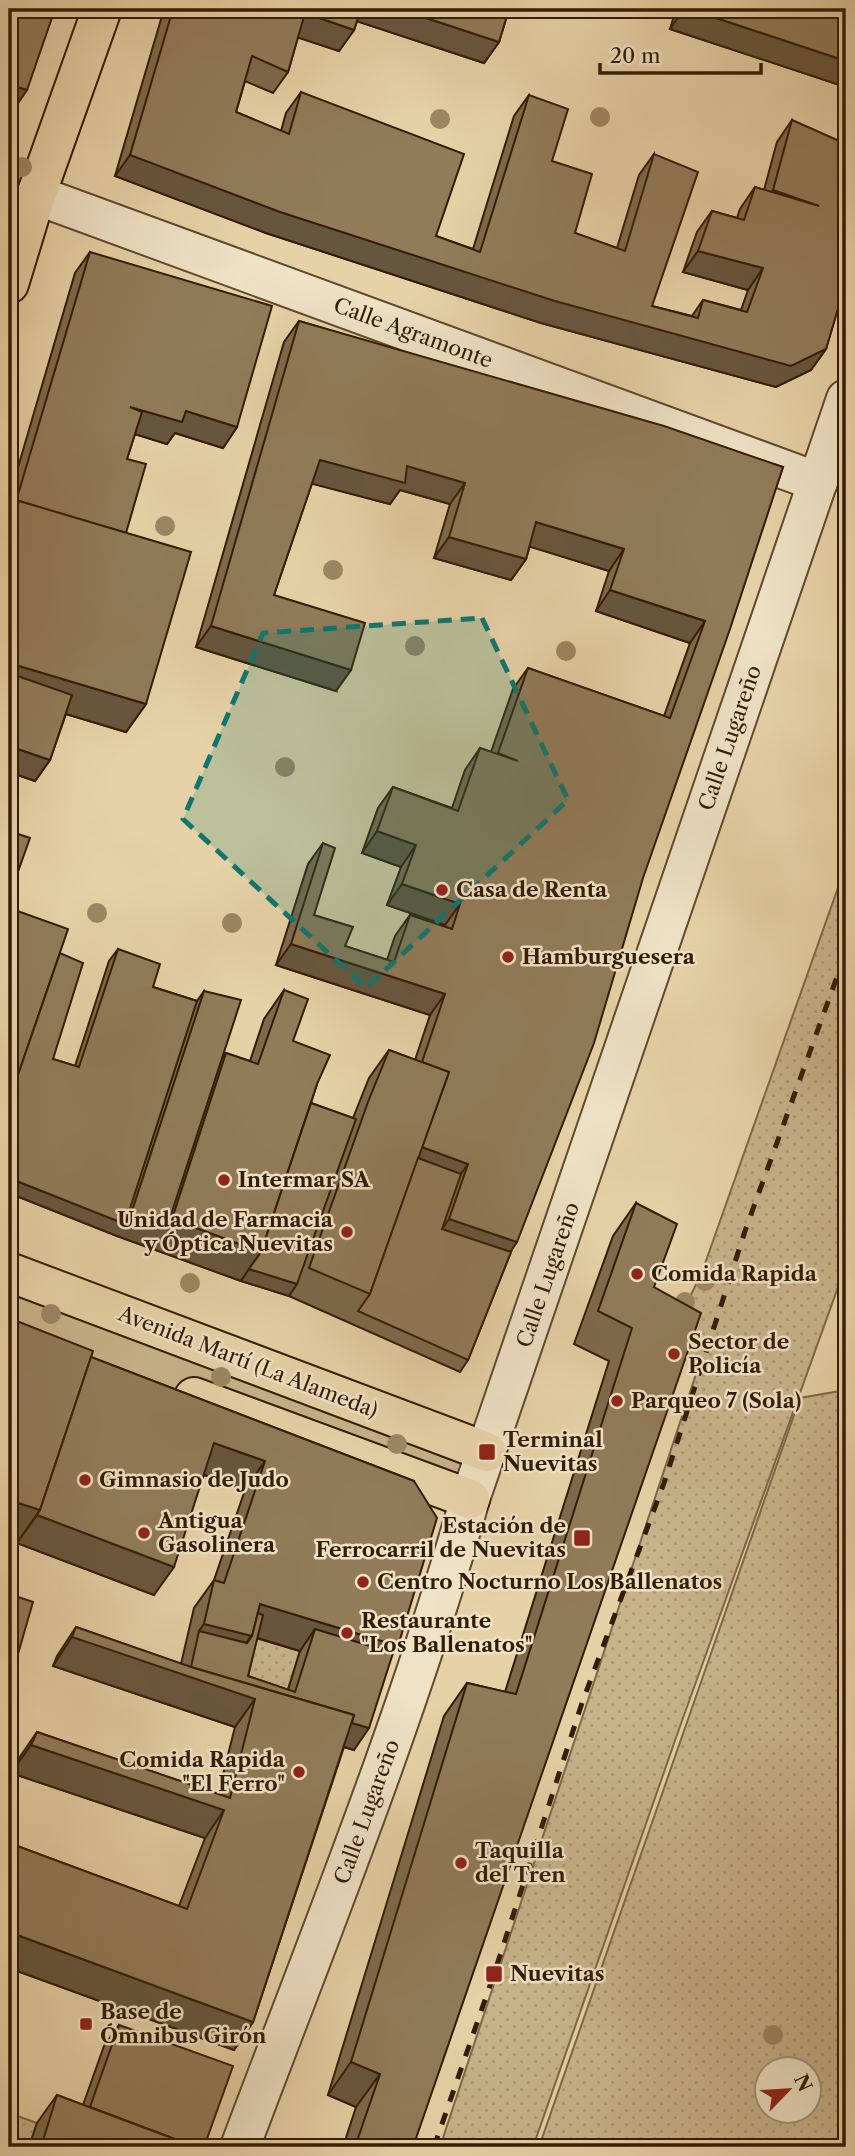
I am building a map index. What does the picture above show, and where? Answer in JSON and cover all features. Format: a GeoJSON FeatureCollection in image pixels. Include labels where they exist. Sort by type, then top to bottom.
{"type":"FeatureCollection","features":[{"type":"Feature","properties":{"kind":"main road"},"geometry":{"type":"LineString","coordinates":[[9,284],[22,190],[102,9]]}},
{"type":"Feature","properties":{"kind":"main road","name":"Avenida Martí (La Alameda)"},"geometry":{"type":"LineString","coordinates":[[9,1272],[487,1452]]}},
{"type":"Feature","properties":{"kind":"main road"},"geometry":{"type":"LineString","coordinates":[[159,1384],[470,1499]]}},
{"type":"Feature","properties":{"kind":"street","name":"Calle Agramonte"},"geometry":{"type":"LineString","coordinates":[[22,190],[818,482]]}},
{"type":"Feature","properties":{"kind":"street","name":"Calle Lugareño"},"geometry":{"type":"LineString","coordinates":[[240,2147],[386,1763],[449,1572],[470,1499],[846,399]]}},
{"type":"Feature","properties":{"kind":"highlighted area"},"geometry":{"type":"Polygon","coordinates":[[[482,618],[568,800],[366,988],[183,819],[263,633],[482,618]]]}},
{"type":"Feature","properties":{"kind":"shaded area"},"geometry":{"type":"Polygon","coordinates":[[[846,865],[846,1265],[678,1732],[533,2147],[440,2147],[699,1365],[668,1342],[702,1272],[846,865]]]}},
{"type":"Feature","properties":{"kind":"shaded area"},"geometry":{"type":"Polygon","coordinates":[[[9,1272],[487,1452],[470,1499],[9,1328],[9,1272]]]}},
{"type":"Feature","properties":{"kind":"shaded area"},"geometry":{"type":"Polygon","coordinates":[[[846,1390],[846,2147],[539,2147],[800,1398],[846,1390]]]}},
{"type":"Feature","properties":{"kind":"shaded area"},"geometry":{"type":"Polygon","coordinates":[[[248,1636],[300,1651],[280,1713],[233,1698],[248,1636]]]}},
{"type":"Feature","properties":{"kind":"shaded area"},"geometry":{"type":"Polygon","coordinates":[[[9,2113],[37,2123],[29,2147],[9,2147],[9,2113]]]}},
{"type":"Feature","properties":{"kind":"building"},"geometry":{"type":"Polygon","coordinates":[[[9,9],[55,9],[27,90],[9,84],[9,9]]]}},
{"type":"Feature","properties":{"kind":"building"},"geometry":{"type":"Polygon","coordinates":[[[173,9],[361,9],[354,30],[305,13],[288,72],[252,56],[236,112],[289,134],[301,92],[464,154],[436,236],[480,252],[529,95],[568,109],[552,161],[592,174],[575,233],[625,251],[654,154],[698,172],[652,306],[698,318],[703,300],[747,312],[763,268],[698,251],[712,211],[744,220],[755,187],[819,206],[773,190],[792,120],[846,144],[846,282],[826,349],[791,366],[555,301],[280,212],[130,155],[173,9]]]}},
{"type":"Feature","properties":{"kind":"building"},"geometry":{"type":"Polygon","coordinates":[[[399,9],[509,9],[499,42],[399,9]]]}},
{"type":"Feature","properties":{"kind":"building"},"geometry":{"type":"Polygon","coordinates":[[[689,9],[846,9],[846,61],[689,9]]]}},
{"type":"Feature","properties":{"kind":"building"},"geometry":{"type":"Polygon","coordinates":[[[90,252],[272,306],[237,427],[186,411],[182,422],[130,407],[142,412],[127,459],[146,464],[126,533],[19,501],[14,508],[90,252]]]}},
{"type":"Feature","properties":{"kind":"building"},"geometry":{"type":"Polygon","coordinates":[[[299,321],[664,426],[783,467],[643,878],[594,1043],[517,1242],[449,1219],[468,1164],[422,1147],[449,1072],[422,1062],[445,994],[291,944],[323,843],[335,848],[314,915],[353,927],[345,946],[394,962],[410,915],[452,929],[460,904],[402,884],[416,845],[377,831],[393,787],[458,811],[480,748],[518,761],[498,753],[528,668],[670,718],[705,621],[610,590],[624,549],[536,522],[526,559],[449,537],[465,483],[407,466],[405,483],[320,460],[274,595],[365,623],[351,670],[211,626],[299,321]]]}},
{"type":"Feature","properties":{"kind":"building"},"geometry":{"type":"Polygon","coordinates":[[[19,501],[191,552],[146,704],[9,663],[9,537],[19,501]]]}},
{"type":"Feature","properties":{"kind":"building"},"geometry":{"type":"Polygon","coordinates":[[[9,673],[72,695],[50,760],[9,746],[9,673]]]}},
{"type":"Feature","properties":{"kind":"building"},"geometry":{"type":"Polygon","coordinates":[[[9,831],[30,838],[9,897],[9,831]]]}},
{"type":"Feature","properties":{"kind":"building"},"geometry":{"type":"Polygon","coordinates":[[[9,908],[68,929],[9,1101],[9,908]]]}},
{"type":"Feature","properties":{"kind":"building"},"geometry":{"type":"Polygon","coordinates":[[[118,949],[160,964],[153,987],[197,1001],[125,1224],[9,1178],[9,1101],[60,953],[83,963],[53,1059],[79,1067],[118,949]]]}},
{"type":"Feature","properties":{"kind":"building","name":"Intermar SA"},"geometry":{"type":"Polygon","coordinates":[[[284,990],[308,999],[293,1041],[330,1055],[317,1084],[261,1252],[172,1219],[226,1053],[258,1064],[284,990]]]}},
{"type":"Feature","properties":{"kind":"building"},"geometry":{"type":"Polygon","coordinates":[[[204,991],[241,1000],[167,1227],[131,1214],[204,991]]]}},
{"type":"Feature","properties":{"kind":"building","name":"Unidad de Farmacia y Óptica Nuevitas"},"geometry":{"type":"Polygon","coordinates":[[[389,1050],[449,1072],[370,1294],[309,1268],[389,1050]]]}},
{"type":"Feature","properties":{"kind":"building"},"geometry":{"type":"Polygon","coordinates":[[[311,1103],[356,1119],[297,1284],[249,1269],[261,1252],[311,1103]]]}},
{"type":"Feature","properties":{"kind":"building"},"geometry":{"type":"Polygon","coordinates":[[[418,1158],[461,1174],[442,1229],[511,1252],[468,1360],[358,1311],[370,1294],[418,1158]]]}},
{"type":"Feature","properties":{"kind":"building","name":"Estación de Ferrocarril de Nuevitas"},"geometry":{"type":"Polygon","coordinates":[[[636,1203],[677,1224],[654,1287],[701,1313],[413,2147],[355,2147],[380,2074],[351,2062],[467,1683],[516,1694],[632,1328],[598,1311],[636,1203]]]}},
{"type":"Feature","properties":{"kind":"building"},"geometry":{"type":"Polygon","coordinates":[[[9,1318],[93,1351],[40,1510],[9,1500],[9,1318]]]}},
{"type":"Feature","properties":{"kind":"building"},"geometry":{"type":"Polygon","coordinates":[[[91,1357],[414,1481],[437,1518],[398,1646],[260,1604],[252,1636],[204,1624],[214,1580],[224,1583],[265,1461],[214,1443],[174,1567],[37,1515],[91,1357]]]}},
{"type":"Feature","properties":{"kind":"building"},"geometry":{"type":"Polygon","coordinates":[[[9,1594],[33,1602],[9,1685],[9,1594]]]}},
{"type":"Feature","properties":{"kind":"building"},"geometry":{"type":"Polygon","coordinates":[[[258,1613],[263,1615],[248,1676],[295,1692],[315,1629],[393,1653],[369,1728],[352,1723],[354,1715],[191,1667],[199,1631],[247,1643],[252,1636],[258,1613]]]}},
{"type":"Feature","properties":{"kind":"building"},"geometry":{"type":"Polygon","coordinates":[[[76,1627],[194,1668],[354,1715],[253,2022],[9,1932],[9,1843],[187,1909],[224,1810],[31,1745],[37,1732],[230,1798],[255,1699],[72,1637],[76,1627]]]}},
{"type":"Feature","properties":{"kind":"building"},"geometry":{"type":"Polygon","coordinates":[[[119,2025],[233,2066],[204,2147],[196,2147],[90,2107],[119,2025]]]}},
{"type":"Feature","properties":{"kind":"building"},"geometry":{"type":"Polygon","coordinates":[[[57,2095],[196,2147],[41,2147],[57,2095]]]}},
{"type":"Feature","properties":{"kind":"railway"},"geometry":{"type":"LineString","coordinates":[[434,2147],[494,1974],[582,1703],[664,1483],[745,1231],[846,952]]}},
{"type":"Feature","properties":{"kind":"place","name":"Casa de Renta"},"geometry":{"type":"Point","coordinates":[442,890]}},
{"type":"Feature","properties":{"kind":"place","name":"Hamburguesera"},"geometry":{"type":"Point","coordinates":[508,957]}},
{"type":"Feature","properties":{"kind":"place","name":"Intermar SA"},"geometry":{"type":"Point","coordinates":[224,1180]}},
{"type":"Feature","properties":{"kind":"place","name":"Unidad de Farmacia y Óptica Nuevitas"},"geometry":{"type":"Point","coordinates":[347,1232]}},
{"type":"Feature","properties":{"kind":"place","name":"Comida Rapida"},"geometry":{"type":"Point","coordinates":[637,1274]}},
{"type":"Feature","properties":{"kind":"place","name":"Sector de Policía"},"geometry":{"type":"Point","coordinates":[674,1354]}},
{"type":"Feature","properties":{"kind":"place","name":"Parqueo 7 (Sola)"},"geometry":{"type":"Point","coordinates":[617,1401]}},
{"type":"Feature","properties":{"kind":"place","name":"Terminal Nuevitas"},"geometry":{"type":"Point","coordinates":[487,1452]}},
{"type":"Feature","properties":{"kind":"place","name":"Gimnasio de Judo"},"geometry":{"type":"Point","coordinates":[85,1480]}},
{"type":"Feature","properties":{"kind":"place","name":"Antigua Gasolinera"},"geometry":{"type":"Point","coordinates":[144,1533]}},
{"type":"Feature","properties":{"kind":"place","name":"Estación de Ferrocarril de Nuevitas"},"geometry":{"type":"Point","coordinates":[582,1538]}},
{"type":"Feature","properties":{"kind":"place","name":"Centro Nocturno Los Ballenatos"},"geometry":{"type":"Point","coordinates":[363,1582]}},
{"type":"Feature","properties":{"kind":"place","name":"Restaurante \"Los Ballenatos\""},"geometry":{"type":"Point","coordinates":[347,1633]}},
{"type":"Feature","properties":{"kind":"place","name":"Comida Rapida \"El Ferro\""},"geometry":{"type":"Point","coordinates":[299,1772]}},
{"type":"Feature","properties":{"kind":"place","name":"Taquilla del Tren"},"geometry":{"type":"Point","coordinates":[461,1863]}},
{"type":"Feature","properties":{"kind":"place","name":"Nuevitas"},"geometry":{"type":"Point","coordinates":[494,1974]}},
{"type":"Feature","properties":{"kind":"place","name":"Base de Ómnibus Girón"},"geometry":{"type":"Point","coordinates":[86,2024]}}]}
